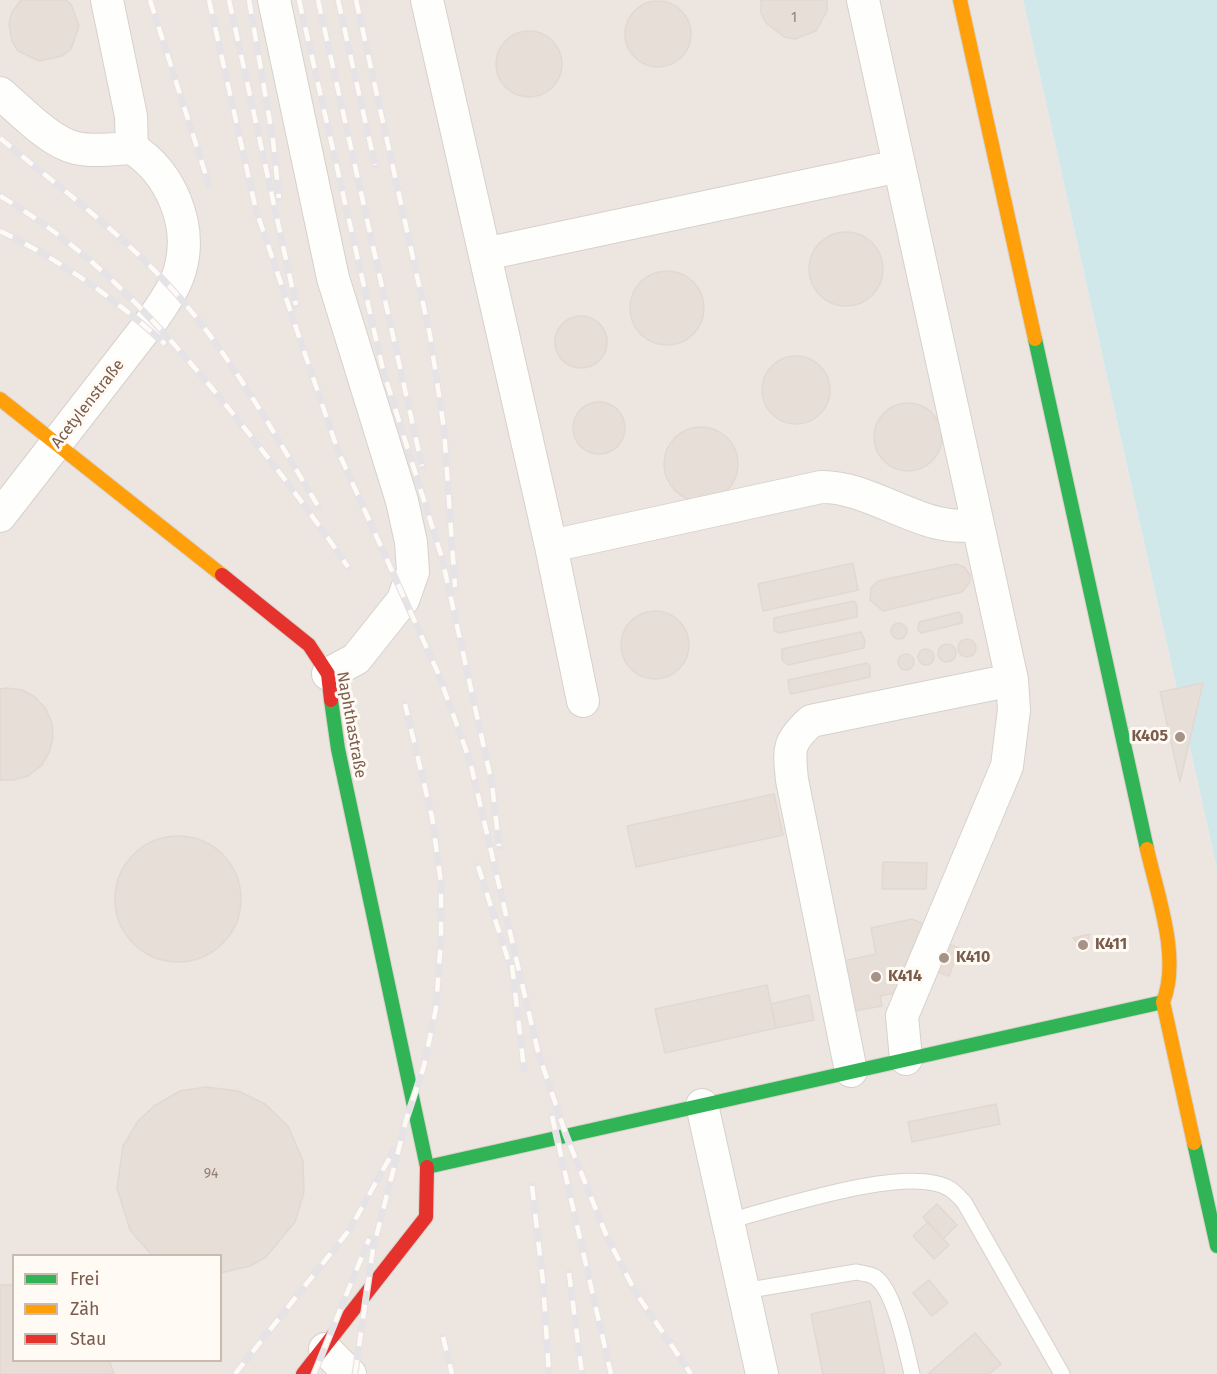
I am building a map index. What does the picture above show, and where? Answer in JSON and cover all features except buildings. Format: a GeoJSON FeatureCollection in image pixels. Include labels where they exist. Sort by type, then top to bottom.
{"type":"FeatureCollection","features":[{"type":"Feature","properties":{"kind":"street"},"geometry":{"type":"LineString","coordinates":[[0,93],[43,130],[67,145],[96,150],[132,147],[131,116],[107,0]]}},
{"type":"Feature","properties":{"kind":"street"},"geometry":{"type":"LineString","coordinates":[[274,0],[333,278],[402,501],[411,542],[413,572],[403,600],[356,659],[328,674]]}},
{"type":"Feature","properties":{"kind":"street"},"geometry":{"type":"LineString","coordinates":[[427,0],[551,546],[583,701]]}},
{"type":"Feature","properties":{"kind":"street"},"geometry":{"type":"LineString","coordinates":[[863,0],[1012,680],[1014,710],[1007,766],[902,1016],[906,1059]]}},
{"type":"Feature","properties":{"kind":"street"},"geometry":{"type":"LineString","coordinates":[[960,0],[1169,948],[1170,985],[1163,1002],[1217,1246]]}},
{"type":"Feature","properties":{"kind":"street","name":"Acetylenstraße"},"geometry":{"type":"LineString","coordinates":[[0,516],[153,320],[172,290],[185,249],[182,223],[161,173],[147,158],[132,147]]}},
{"type":"Feature","properties":{"kind":"street"},"geometry":{"type":"LineString","coordinates":[[485,254],[899,166]]}},
{"type":"Feature","properties":{"kind":"street","name":"Naphthastraße"},"geometry":{"type":"LineString","coordinates":[[0,399],[56,446],[309,645],[328,674],[338,748],[427,1167],[426,1217],[325,1349],[303,1374]]}},
{"type":"Feature","properties":{"kind":"street"},"geometry":{"type":"LineString","coordinates":[[551,546],[821,487],[855,492],[935,522],[962,528],[977,524]]}},
{"type":"Feature","properties":{"kind":"street"},"geometry":{"type":"LineString","coordinates":[[851,1071],[792,780],[789,748],[796,735],[811,721],[1012,680]]}},
{"type":"Feature","properties":{"kind":"street"},"geometry":{"type":"LineString","coordinates":[[427,1167],[1163,1002]]}},
{"type":"Feature","properties":{"kind":"street"},"geometry":{"type":"LineString","coordinates":[[702,1105],[762,1374]]}},
{"type":"Feature","properties":{"kind":"street"},"geometry":{"type":"LineString","coordinates":[[325,1349],[350,1374]]}},
{"type":"Feature","properties":{"kind":"lane"},"geometry":{"type":"LineString","coordinates":[[728,1221],[884,1183],[928,1182],[950,1188],[964,1202],[1062,1374]]}},
{"type":"Feature","properties":{"kind":"lane"},"geometry":{"type":"LineString","coordinates":[[744,1291],[856,1272],[873,1276],[884,1287],[902,1334],[912,1374]]}},
{"type":"Feature","properties":{"kind":"shaded area"},"geometry":{"type":"Polygon","coordinates":[[[0,0],[1023,0],[1217,869],[1217,1374],[0,1374],[0,0]]]}},
{"type":"Feature","properties":{"kind":"water"},"geometry":{"type":"Polygon","coordinates":[[[1023,0],[1217,0],[1217,869],[1023,0]]]}},
{"type":"Feature","properties":{"kind":"railway"},"geometry":{"type":"LineString","coordinates":[[150,0],[209,185]]}},
{"type":"Feature","properties":{"kind":"railway"},"geometry":{"type":"LineString","coordinates":[[209,0],[256,210],[338,451],[438,673],[470,761],[538,1052],[566,1135],[607,1237],[636,1293],[691,1374]]}},
{"type":"Feature","properties":{"kind":"railway"},"geometry":{"type":"LineString","coordinates":[[229,0],[296,305]]}},
{"type":"Feature","properties":{"kind":"railway"},"geometry":{"type":"LineString","coordinates":[[249,0],[273,140],[279,198]]}},
{"type":"Feature","properties":{"kind":"railway"},"geometry":{"type":"LineString","coordinates":[[299,0],[383,370],[442,558],[492,784],[499,846]]}},
{"type":"Feature","properties":{"kind":"railway"},"geometry":{"type":"LineString","coordinates":[[318,0],[422,466]]}},
{"type":"Feature","properties":{"kind":"railway"},"geometry":{"type":"LineString","coordinates":[[338,0],[375,165]]}},
{"type":"Feature","properties":{"kind":"railway"},"geometry":{"type":"LineString","coordinates":[[356,0],[430,335],[444,429],[455,587]]}},
{"type":"Feature","properties":{"kind":"railway"},"geometry":{"type":"LineString","coordinates":[[0,138],[110,229],[172,289],[232,366],[318,506]]}},
{"type":"Feature","properties":{"kind":"railway"},"geometry":{"type":"LineString","coordinates":[[0,196],[61,237],[139,306],[211,387],[265,453],[348,567]]}},
{"type":"Feature","properties":{"kind":"railway"},"geometry":{"type":"LineString","coordinates":[[0,231],[87,282],[127,311],[165,344]]}},
{"type":"Feature","properties":{"kind":"railway"},"geometry":{"type":"LineString","coordinates":[[355,1374],[373,1249],[407,1117],[424,1066],[436,1008],[441,939],[441,883],[432,817],[405,704]]}},
{"type":"Feature","properties":{"kind":"railway"},"geometry":{"type":"LineString","coordinates":[[478,866],[512,972]]}},
{"type":"Feature","properties":{"kind":"railway"},"geometry":{"type":"LineString","coordinates":[[512,965],[524,1069]]}},
{"type":"Feature","properties":{"kind":"railway"},"geometry":{"type":"LineString","coordinates":[[552,1116],[611,1374]]}},
{"type":"Feature","properties":{"kind":"railway"},"geometry":{"type":"LineString","coordinates":[[235,1374],[350,1229],[394,1150]]}},
{"type":"Feature","properties":{"kind":"railway"},"geometry":{"type":"LineString","coordinates":[[532,1186],[543,1282],[549,1374]]}},
{"type":"Feature","properties":{"kind":"railway"},"geometry":{"type":"LineString","coordinates":[[314,1374],[369,1239]]}},
{"type":"Feature","properties":{"kind":"railway"},"geometry":{"type":"LineString","coordinates":[[569,1273],[582,1374]]}},
{"type":"Feature","properties":{"kind":"railway"},"geometry":{"type":"LineString","coordinates":[[443,1337],[452,1374]]}},
{"type":"Feature","properties":{"kind":"traffic: fast"},"geometry":{"type":"LineString","coordinates":[[1035,339],[1147,849]]}},
{"type":"Feature","properties":{"kind":"traffic: fast"},"geometry":{"type":"LineString","coordinates":[[331,700],[338,749],[427,1167]]}},
{"type":"Feature","properties":{"kind":"traffic: fast"},"geometry":{"type":"LineString","coordinates":[[427,1167],[1163,1002]]}},
{"type":"Feature","properties":{"kind":"traffic: fast"},"geometry":{"type":"LineString","coordinates":[[1194,1143],[1217,1246]]}},
{"type":"Feature","properties":{"kind":"traffic: slow"},"geometry":{"type":"LineString","coordinates":[[960,0],[1035,339]]}},
{"type":"Feature","properties":{"kind":"traffic: slow"},"geometry":{"type":"LineString","coordinates":[[0,399],[222,575]]}},
{"type":"Feature","properties":{"kind":"traffic: slow"},"geometry":{"type":"LineString","coordinates":[[1147,849],[1168,946],[1170,966],[1163,1002],[1194,1143]]}},
{"type":"Feature","properties":{"kind":"traffic: jam"},"geometry":{"type":"LineString","coordinates":[[222,575],[309,645],[328,674],[331,700]]}},
{"type":"Feature","properties":{"kind":"traffic: jam"},"geometry":{"type":"LineString","coordinates":[[303,1374],[426,1217],[427,1167]]}},
{"type":"Feature","properties":{"kind":"place","name":"K405"},"geometry":{"type":"Point","coordinates":[1180,737]}},
{"type":"Feature","properties":{"kind":"place","name":"K411"},"geometry":{"type":"Point","coordinates":[1083,945]}},
{"type":"Feature","properties":{"kind":"place","name":"K410"},"geometry":{"type":"Point","coordinates":[944,958]}},
{"type":"Feature","properties":{"kind":"place","name":"K414"},"geometry":{"type":"Point","coordinates":[876,977]}}]}
